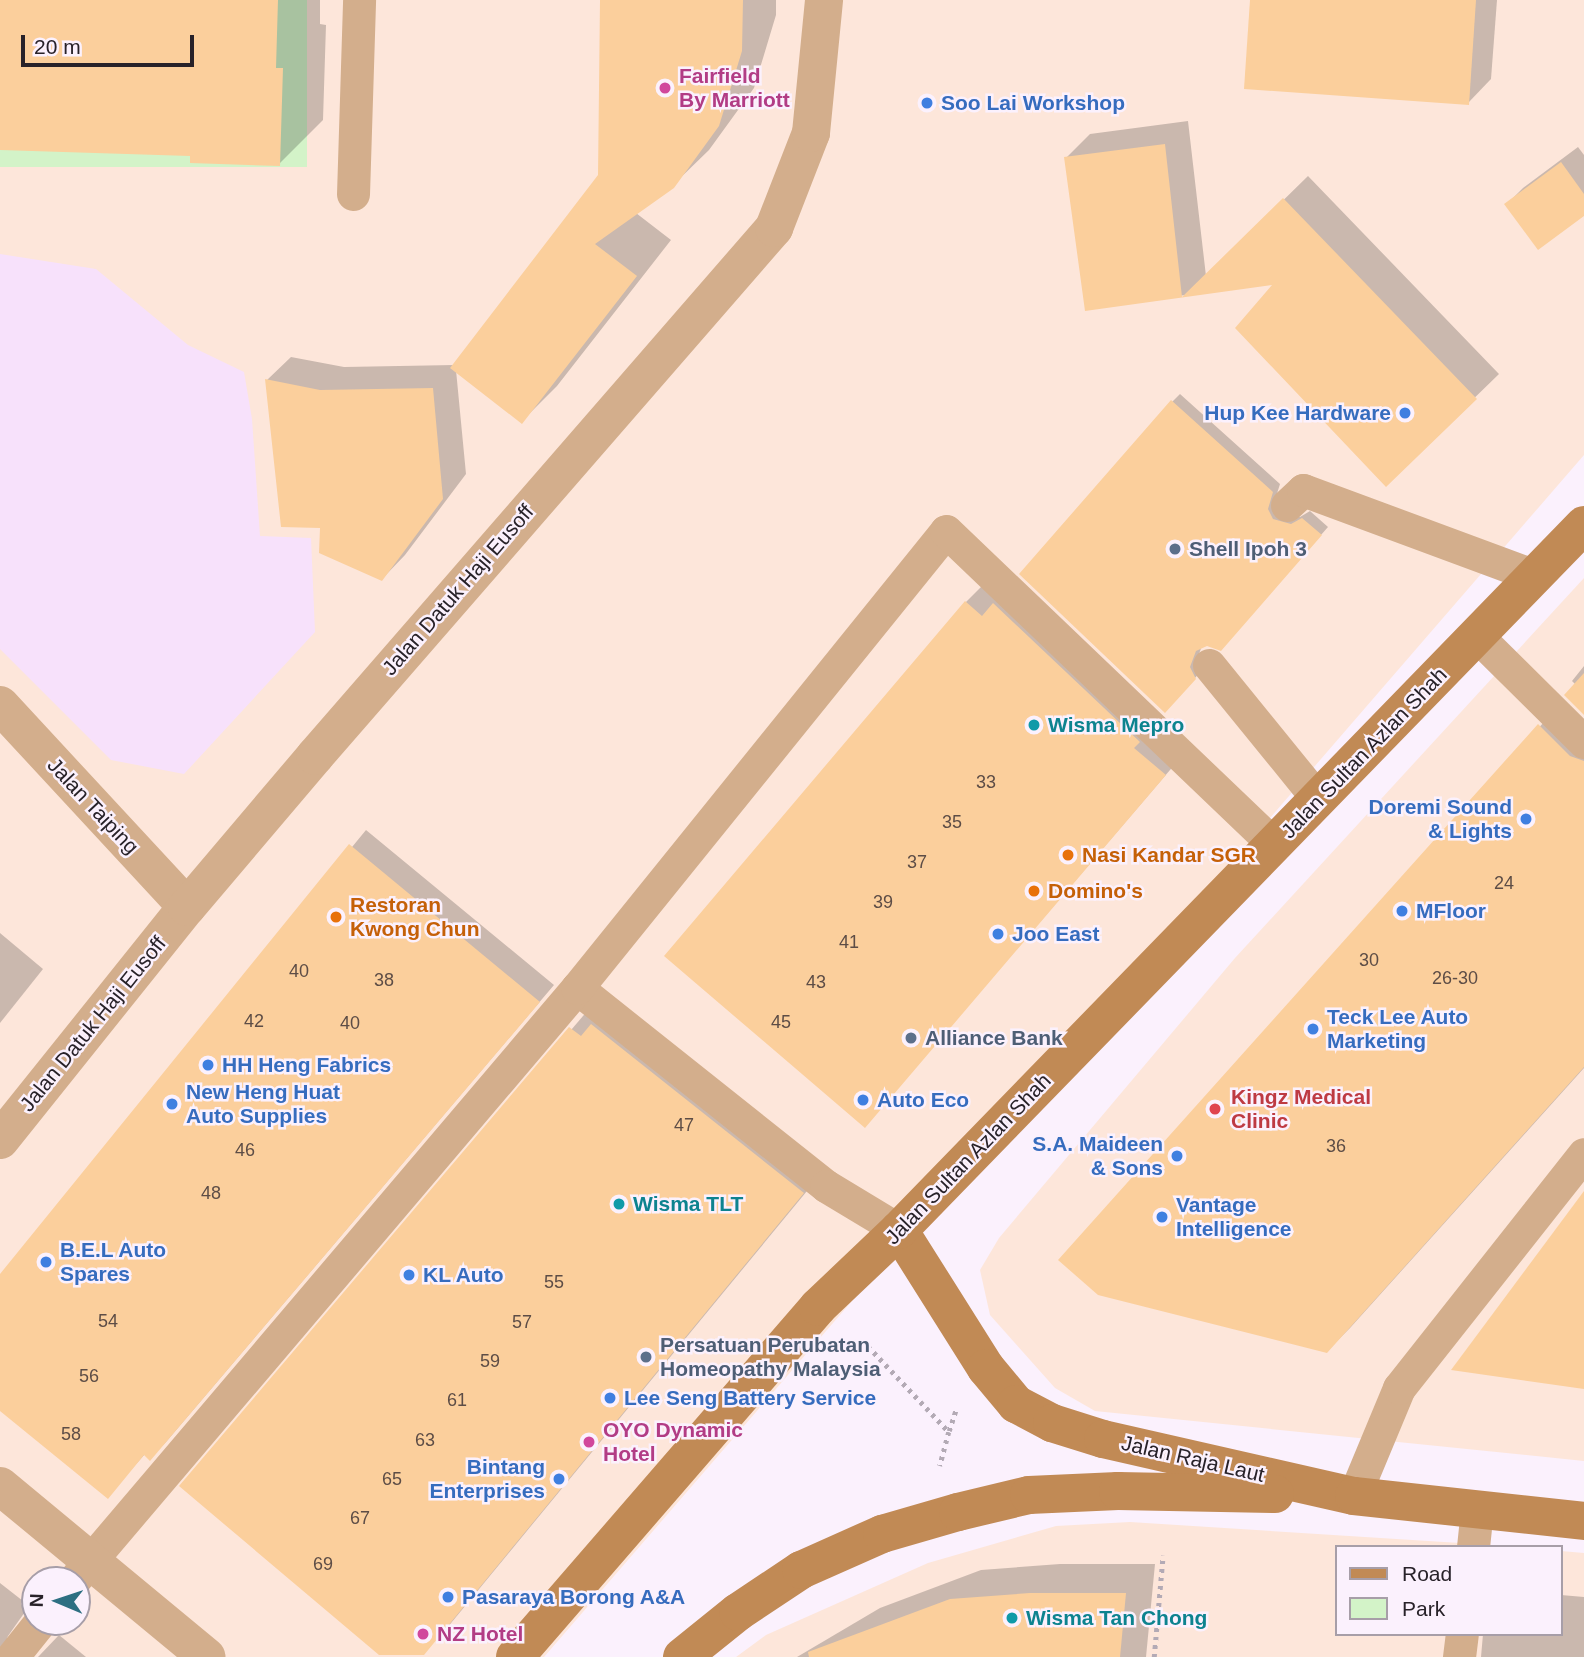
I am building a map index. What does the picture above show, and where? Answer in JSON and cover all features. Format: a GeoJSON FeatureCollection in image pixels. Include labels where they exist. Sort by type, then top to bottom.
{"type":"FeatureCollection","features":[{"type":"Feature","properties":{"kind":"main road","name":"Jalan Sultan Azlan Shah"},"geometry":{"type":"LineString","coordinates":[[515,1657],[802,1324],[899,1230],[1584,525]]}},
{"type":"Feature","properties":{"kind":"main road","name":"Jalan Raja Laut"},"geometry":{"type":"LineString","coordinates":[[899,1230],[986,1368],[1016,1404],[1052,1423],[1103,1439],[1354,1496],[1584,1521]]}},
{"type":"Feature","properties":{"kind":"main road"},"geometry":{"type":"LineString","coordinates":[[682,1657],[738,1612],[801,1570],[882,1534],[958,1512],[1029,1495],[1118,1491],[1354,1496]]}},
{"type":"Feature","properties":{"kind":"street","name":"Jalan Datuk Haji Eusoff"},"geometry":{"type":"LineString","coordinates":[[0,1140],[187,907],[774,228],[811,133],[824,0]]}},
{"type":"Feature","properties":{"kind":"street","name":"Jalan Taiping"},"geometry":{"type":"LineString","coordinates":[[0,705],[187,907]]}},
{"type":"Feature","properties":{"kind":"street"},"geometry":{"type":"LineString","coordinates":[[0,1486],[80,1566]]}},
{"type":"Feature","properties":{"kind":"street"},"geometry":{"type":"LineString","coordinates":[[91,1575],[207,1657]]}},
{"type":"Feature","properties":{"kind":"lane"},"geometry":{"type":"LineString","coordinates":[[353,194],[359,0]]}},
{"type":"Feature","properties":{"kind":"lane"},"geometry":{"type":"LineString","coordinates":[[1287,505],[1303,490],[1535,576]]}},
{"type":"Feature","properties":{"kind":"lane"},"geometry":{"type":"LineString","coordinates":[[86,1566],[577,988],[946,531],[1274,844]]}},
{"type":"Feature","properties":{"kind":"lane"},"geometry":{"type":"LineString","coordinates":[[1477,636],[1584,742]]}},
{"type":"Feature","properties":{"kind":"lane"},"geometry":{"type":"LineString","coordinates":[[1209,664],[1318,799]]}},
{"type":"Feature","properties":{"kind":"lane"},"geometry":{"type":"LineString","coordinates":[[577,988],[827,1186],[899,1230]]}},
{"type":"Feature","properties":{"kind":"lane"},"geometry":{"type":"LineString","coordinates":[[1354,1496],[1399,1388],[1584,1154]]}},
{"type":"Feature","properties":{"kind":"lane"},"geometry":{"type":"LineString","coordinates":[[1473,1545],[1477,1510]]}},
{"type":"Feature","properties":{"kind":"lane"},"geometry":{"type":"LineString","coordinates":[[12,1657],[29,1636]]}},
{"type":"Feature","properties":{"kind":"lane"},"geometry":{"type":"LineString","coordinates":[[1459,1657],[1462,1636]]}},
{"type":"Feature","properties":{"kind":"path"},"geometry":{"type":"LineString","coordinates":[[868,1346],[949,1432]]}},
{"type":"Feature","properties":{"kind":"path"},"geometry":{"type":"LineString","coordinates":[[940,1467],[956,1409]]}},
{"type":"Feature","properties":{"kind":"path"},"geometry":{"type":"LineString","coordinates":[[1154,1657],[1163,1555]]}},
{"type":"Feature","properties":{"kind":"shaded area"},"geometry":{"type":"Polygon","coordinates":[[[0,0],[1584,0],[1584,455],[544,1657],[0,1657],[0,0]]]}},
{"type":"Feature","properties":{"kind":"shaded area"},"geometry":{"type":"Polygon","coordinates":[[[0,254],[96,269],[188,345],[244,372],[252,419],[260,536],[311,538],[315,632],[184,774],[111,760],[0,649],[0,254]]]}},
{"type":"Feature","properties":{"kind":"shaded area"},"geometry":{"type":"Polygon","coordinates":[[[1584,578],[1584,1461],[1095,1411],[1055,1388],[990,1315],[980,1270],[999,1238],[1235,958],[1584,578]]]}},
{"type":"Feature","properties":{"kind":"shaded area"},"geometry":{"type":"Polygon","coordinates":[[[1130,1522],[1492,1545],[1336,1545],[1336,1636],[1563,1636],[1563,1551],[1584,1553],[1584,1657],[736,1657],[766,1635],[928,1563],[1056,1526],[1130,1522]]]}},
{"type":"Feature","properties":{"kind":"green space"},"geometry":{"type":"Polygon","coordinates":[[[0,0],[307,0],[307,167],[0,167],[0,0]]]}},
{"type":"Feature","properties":{"kind":"building"},"geometry":{"type":"Polygon","coordinates":[[[0,0],[278,0],[276,68],[283,68],[280,166],[190,163],[190,156],[0,150],[0,0]]]}},
{"type":"Feature","properties":{"kind":"building"},"geometry":{"type":"Polygon","coordinates":[[[600,0],[743,0],[742,51],[719,126],[674,188],[595,244],[637,276],[522,424],[450,368],[598,175],[600,0]]]}},
{"type":"Feature","properties":{"kind":"building"},"geometry":{"type":"Polygon","coordinates":[[[1250,0],[1476,0],[1469,105],[1244,89],[1250,0]]]}},
{"type":"Feature","properties":{"kind":"building"},"geometry":{"type":"Polygon","coordinates":[[[1165,144],[1182,297],[1283,198],[1477,399],[1386,487],[1235,328],[1272,285],[1085,311],[1064,157],[1165,144]]]}},
{"type":"Feature","properties":{"kind":"building"},"geometry":{"type":"Polygon","coordinates":[[[1561,162],[1584,194],[1584,216],[1538,250],[1504,204],[1561,162]]]}},
{"type":"Feature","properties":{"kind":"building"},"geometry":{"type":"Polygon","coordinates":[[[265,379],[320,390],[433,388],[443,499],[382,581],[319,553],[320,528],[281,527],[265,379]]]}},
{"type":"Feature","properties":{"kind":"building","name":"Shell Ipoh 3"},"geometry":{"type":"Polygon","coordinates":[[[1171,400],[1273,492],[1268,509],[1273,519],[1291,524],[1302,518],[1322,535],[1221,651],[1207,646],[1196,651],[1190,667],[1196,679],[1165,713],[1019,574],[1171,400]]]}},
{"type":"Feature","properties":{"kind":"building"},"geometry":{"type":"Polygon","coordinates":[[[965,601],[982,616],[993,603],[1140,742],[1134,748],[1166,775],[865,1128],[664,956],[965,601]]]}},
{"type":"Feature","properties":{"kind":"building"},"geometry":{"type":"Polygon","coordinates":[[[1584,673],[1584,715],[1564,695],[1584,673]]]}},
{"type":"Feature","properties":{"kind":"building"},"geometry":{"type":"Polygon","coordinates":[[[1538,724],[1570,756],[1584,761],[1584,1067],[1327,1353],[1098,1295],[1058,1260],[1538,724]]]}},
{"type":"Feature","properties":{"kind":"building"},"geometry":{"type":"Polygon","coordinates":[[[349,844],[540,1002],[150,1461],[144,1455],[108,1499],[0,1411],[0,1274],[349,844]]]}},
{"type":"Feature","properties":{"kind":"building"},"geometry":{"type":"Polygon","coordinates":[[[591,1024],[804,1193],[424,1655],[379,1655],[179,1486],[569,1027],[581,1036],[591,1024]]]}},
{"type":"Feature","properties":{"kind":"building"},"geometry":{"type":"Polygon","coordinates":[[[1584,1191],[1584,1389],[1451,1370],[1584,1191]]]}},
{"type":"Feature","properties":{"kind":"building","name":"Wisma Tan Chong"},"geometry":{"type":"Polygon","coordinates":[[[1030,1593],[1126,1593],[1120,1657],[809,1657],[808,1652],[950,1599],[1030,1593]]]}},
{"type":"Feature","properties":{"kind":"place","name":"Fairfield By Marriott"},"geometry":{"type":"Point","coordinates":[665,88]}},
{"type":"Feature","properties":{"kind":"place","name":"Soo Lai Workshop"},"geometry":{"type":"Point","coordinates":[927,103]}},
{"type":"Feature","properties":{"kind":"place","name":"Hup Kee Hardware"},"geometry":{"type":"Point","coordinates":[1405,413]}},
{"type":"Feature","properties":{"kind":"place","name":"Shell Ipoh 3"},"geometry":{"type":"Point","coordinates":[1175,549]}},
{"type":"Feature","properties":{"kind":"place","name":"Wisma Mepro"},"geometry":{"type":"Point","coordinates":[1034,725]}},
{"type":"Feature","properties":{"kind":"place","name":"Doremi Sound & Lights"},"geometry":{"type":"Point","coordinates":[1526,819]}},
{"type":"Feature","properties":{"kind":"place","name":"Nasi Kandar SGR"},"geometry":{"type":"Point","coordinates":[1068,855]}},
{"type":"Feature","properties":{"kind":"place","name":"Domino's"},"geometry":{"type":"Point","coordinates":[1034,891]}},
{"type":"Feature","properties":{"kind":"place","name":"MFloor"},"geometry":{"type":"Point","coordinates":[1402,911]}},
{"type":"Feature","properties":{"kind":"place","name":"Restoran Kwong Chun"},"geometry":{"type":"Point","coordinates":[336,917]}},
{"type":"Feature","properties":{"kind":"place","name":"Joo East"},"geometry":{"type":"Point","coordinates":[998,934]}},
{"type":"Feature","properties":{"kind":"place","name":"Teck Lee Auto Marketing"},"geometry":{"type":"Point","coordinates":[1313,1029]}},
{"type":"Feature","properties":{"kind":"place","name":"Alliance Bank"},"geometry":{"type":"Point","coordinates":[911,1038]}},
{"type":"Feature","properties":{"kind":"place","name":"HH Heng Fabrics"},"geometry":{"type":"Point","coordinates":[208,1065]}},
{"type":"Feature","properties":{"kind":"place","name":"Auto Eco"},"geometry":{"type":"Point","coordinates":[863,1100]}},
{"type":"Feature","properties":{"kind":"place","name":"New Heng Huat Auto Supplies"},"geometry":{"type":"Point","coordinates":[172,1104]}},
{"type":"Feature","properties":{"kind":"place","name":"Kingz Medical Clinic"},"geometry":{"type":"Point","coordinates":[1215,1109]}},
{"type":"Feature","properties":{"kind":"place","name":"S.A. Maideen & Sons"},"geometry":{"type":"Point","coordinates":[1177,1156]}},
{"type":"Feature","properties":{"kind":"place","name":"Wisma TLT"},"geometry":{"type":"Point","coordinates":[619,1204]}},
{"type":"Feature","properties":{"kind":"place","name":"Vantage Intelligence"},"geometry":{"type":"Point","coordinates":[1162,1217]}},
{"type":"Feature","properties":{"kind":"place","name":"B.E.L Auto Spares"},"geometry":{"type":"Point","coordinates":[46,1262]}},
{"type":"Feature","properties":{"kind":"place","name":"KL Auto"},"geometry":{"type":"Point","coordinates":[409,1275]}},
{"type":"Feature","properties":{"kind":"place","name":"Persatuan Perubatan Homeopathy Malaysia"},"geometry":{"type":"Point","coordinates":[646,1357]}},
{"type":"Feature","properties":{"kind":"place","name":"Lee Seng Battery Service"},"geometry":{"type":"Point","coordinates":[610,1398]}},
{"type":"Feature","properties":{"kind":"place","name":"OYO Dynamic Hotel"},"geometry":{"type":"Point","coordinates":[589,1442]}},
{"type":"Feature","properties":{"kind":"place","name":"Bintang Enterprises"},"geometry":{"type":"Point","coordinates":[559,1479]}},
{"type":"Feature","properties":{"kind":"place","name":"Pasaraya Borong A&A"},"geometry":{"type":"Point","coordinates":[448,1597]}},
{"type":"Feature","properties":{"kind":"place","name":"Wisma Tan Chong"},"geometry":{"type":"Point","coordinates":[1012,1618]}},
{"type":"Feature","properties":{"kind":"place","name":"NZ Hotel"},"geometry":{"type":"Point","coordinates":[423,1634]}}]}
